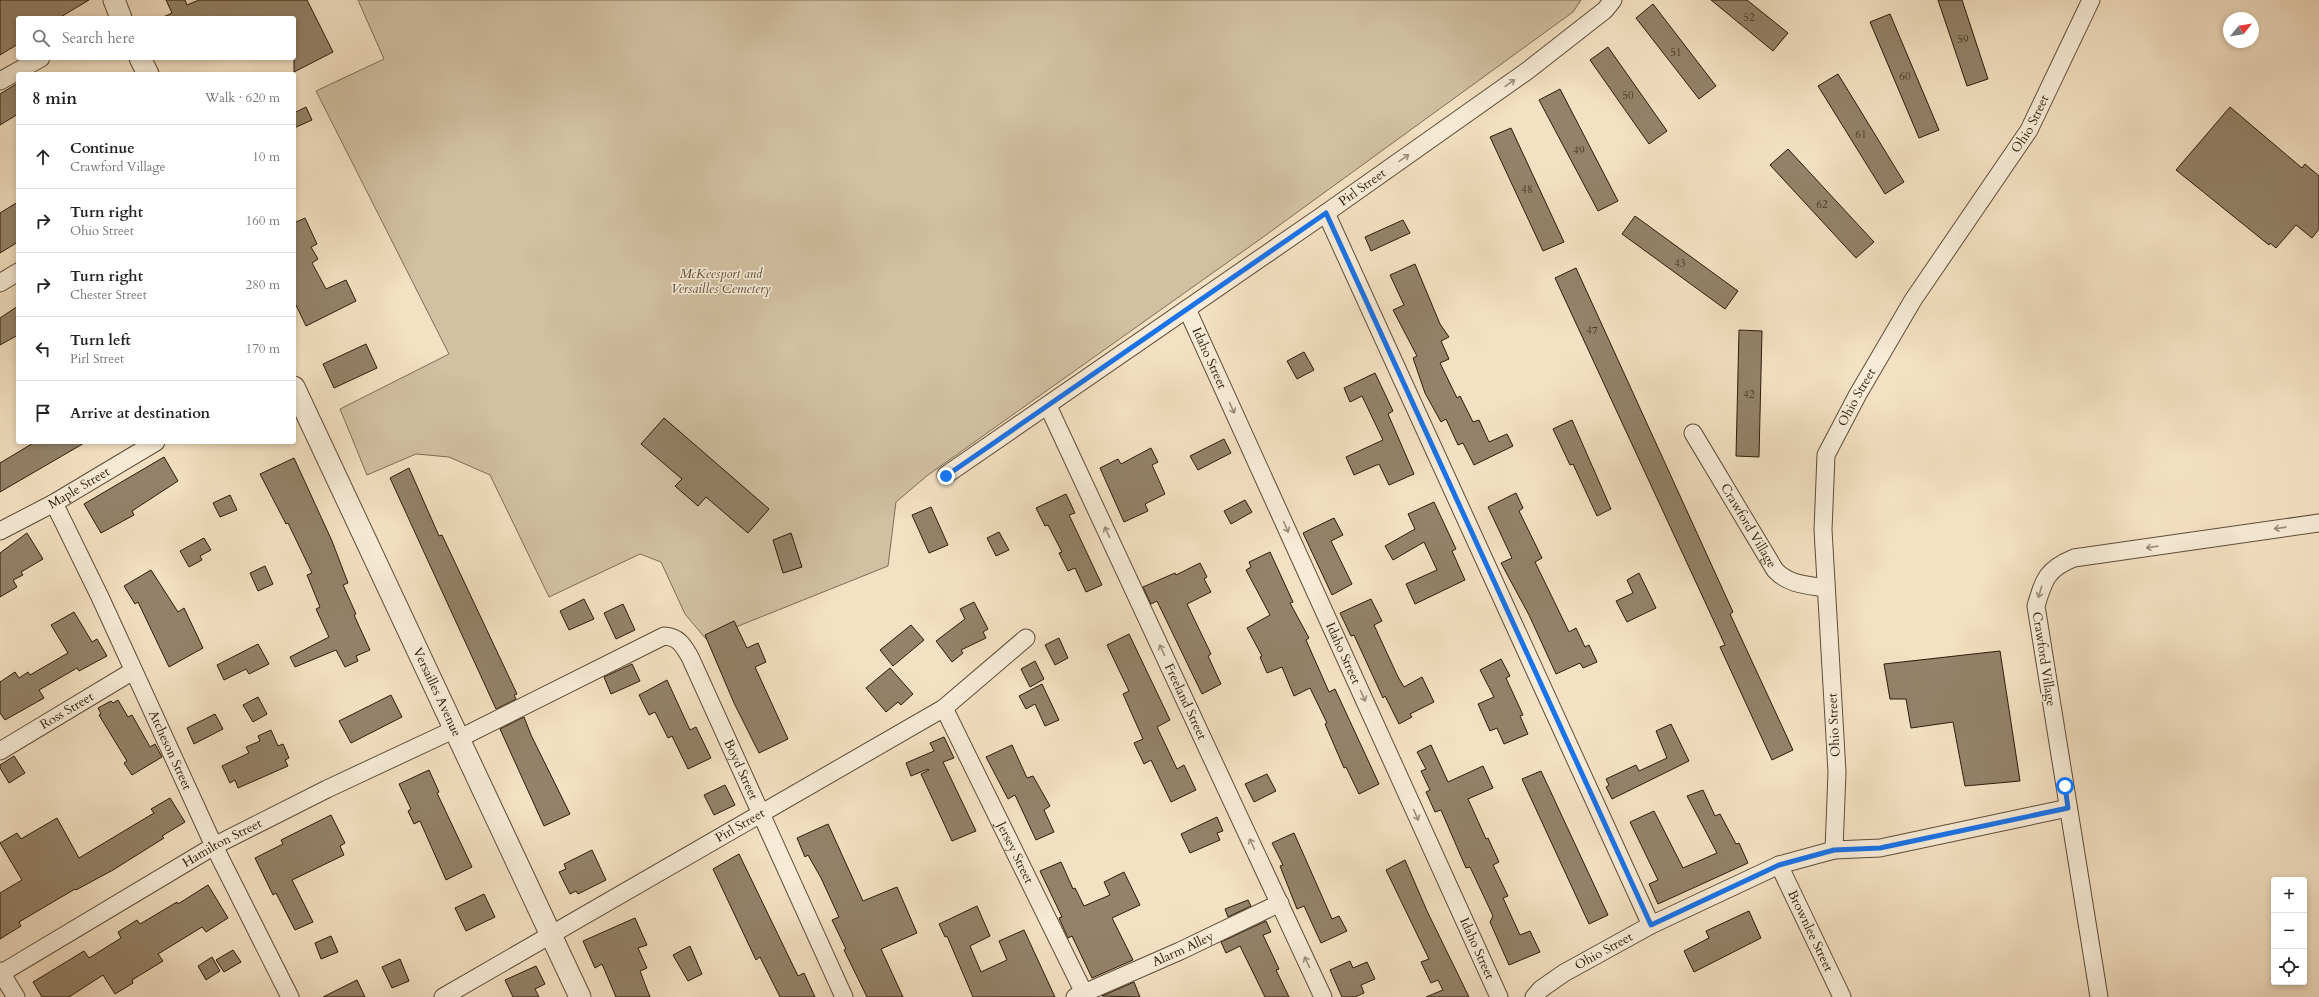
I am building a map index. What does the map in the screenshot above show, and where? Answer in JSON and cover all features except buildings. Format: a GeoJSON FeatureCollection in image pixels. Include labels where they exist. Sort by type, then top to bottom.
{"type":"FeatureCollection","features":[{"type":"Feature","properties":{"kind":"street","name":"Pirl Street"},"geometry":{"type":"LineString","coordinates":[[946,476],[1326,213],[1527,71],[1605,10],[1613,0]]}},
{"type":"Feature","properties":{"kind":"street","name":"Ohio Street"},"geometry":{"type":"LineString","coordinates":[[1834,850],[1837,772],[1823,530],[1826,455],[1858,394],[1913,300],[2029,130],[2091,0]]}},
{"type":"Feature","properties":{"kind":"street"},"geometry":{"type":"LineString","coordinates":[[0,81],[37,60]]}},
{"type":"Feature","properties":{"kind":"street"},"geometry":{"type":"LineString","coordinates":[[141,60],[147,72]]}},
{"type":"Feature","properties":{"kind":"street"},"geometry":{"type":"LineString","coordinates":[[1326,213],[1651,925]]}},
{"type":"Feature","properties":{"kind":"street"},"geometry":{"type":"LineString","coordinates":[[0,283],[16,273]]}},
{"type":"Feature","properties":{"kind":"street","name":"Idaho Street"},"geometry":{"type":"LineString","coordinates":[[1187,309],[1499,997]]}},
{"type":"Feature","properties":{"kind":"street","name":"Versailles Avenue"},"geometry":{"type":"LineString","coordinates":[[296,391],[580,997]]}},
{"type":"Feature","properties":{"kind":"street","name":"Freeland Street"},"geometry":{"type":"LineString","coordinates":[[1048,406],[1323,997]]}},
{"type":"Feature","properties":{"kind":"street","name":"Crawford Village"},"geometry":{"type":"LineString","coordinates":[[1693,433],[1775,570],[1782,577],[1795,583],[1826,588]]}},
{"type":"Feature","properties":{"kind":"street","name":"Maple Street"},"geometry":{"type":"LineString","coordinates":[[0,531],[54,503],[153,444]]}},
{"type":"Feature","properties":{"kind":"street","name":"Atcheson Street"},"geometry":{"type":"LineString","coordinates":[[54,503],[214,846],[290,997]]}},
{"type":"Feature","properties":{"kind":"street","name":"Crawford Village"},"geometry":{"type":"LineString","coordinates":[[2099,997],[2036,606],[2044,580],[2057,565],[2074,558],[2319,522]]}},
{"type":"Feature","properties":{"kind":"street","name":"Boyd Street"},"geometry":{"type":"LineString","coordinates":[[456,734],[583,677],[664,636],[672,636],[680,641],[690,657],[844,997]]}},
{"type":"Feature","properties":{"kind":"street","name":"Pirl Street"},"geometry":{"type":"LineString","coordinates":[[443,997],[944,708],[1026,638]]}},
{"type":"Feature","properties":{"kind":"street","name":"Ross Street"},"geometry":{"type":"LineString","coordinates":[[0,751],[133,671]]}},
{"type":"Feature","properties":{"kind":"street","name":"Jersey Street"},"geometry":{"type":"LineString","coordinates":[[944,708],[1081,995]]}},
{"type":"Feature","properties":{"kind":"street","name":"Hamilton Street"},"geometry":{"type":"LineString","coordinates":[[0,973],[214,846],[327,789],[456,734]]}},
{"type":"Feature","properties":{"kind":"street","name":"Ohio Street"},"geometry":{"type":"LineString","coordinates":[[1534,997],[1541,988],[1564,973],[1651,925],[1779,865],[1834,850],[1880,848],[2068,808]]}},
{"type":"Feature","properties":{"kind":"street","name":"Brownlee Street"},"geometry":{"type":"LineString","coordinates":[[1779,865],[1842,997]]}},
{"type":"Feature","properties":{"kind":"street","name":"Alarm Alley"},"geometry":{"type":"LineString","coordinates":[[1081,995],[1280,903]]}},
{"type":"Feature","properties":{"kind":"street"},"geometry":{"type":"LineString","coordinates":[[0,973],[16,997]]}},
{"type":"Feature","properties":{"kind":"green space","name":"McKeesport and Versailles Cemetery"},"geometry":{"type":"Polygon","coordinates":[[[358,0],[1581,0],[1573,12],[1259,240],[928,475],[896,502],[888,566],[706,639],[685,614],[661,562],[640,554],[549,597],[490,475],[449,457],[416,454],[367,475],[340,409],[449,354],[316,91],[384,59],[358,0]]]}},
{"type":"Feature","properties":{"kind":"route"},"geometry":{"type":"LineString","coordinates":[[946,476],[1326,213],[1651,925],[1779,865],[1834,850],[1880,848],[2068,808],[2065,786]]}}]}
